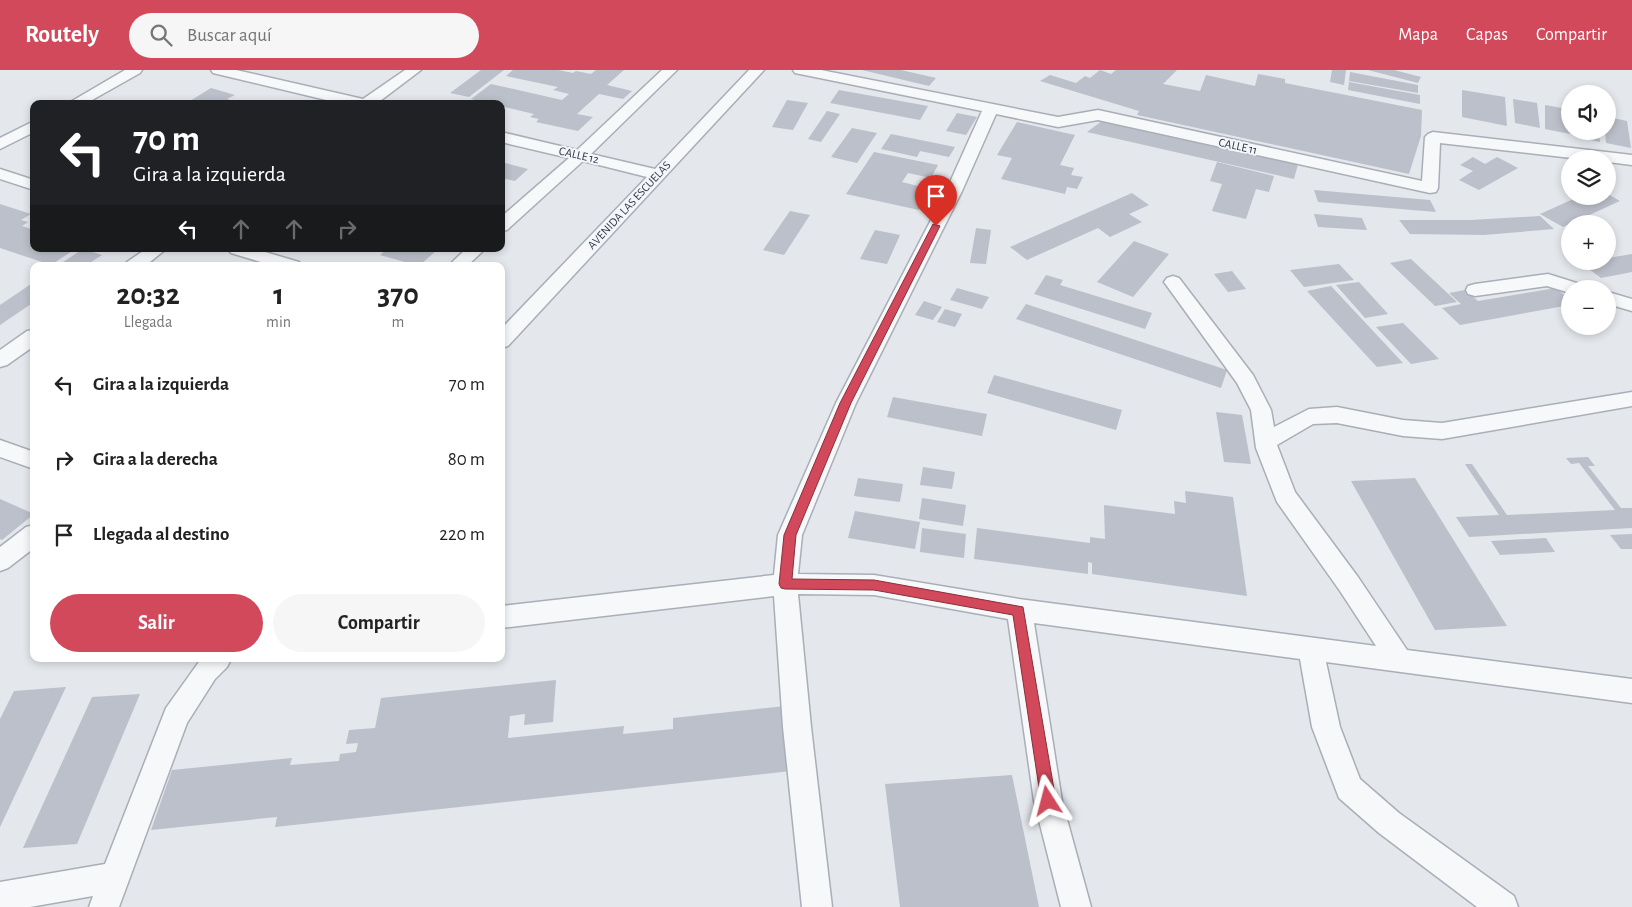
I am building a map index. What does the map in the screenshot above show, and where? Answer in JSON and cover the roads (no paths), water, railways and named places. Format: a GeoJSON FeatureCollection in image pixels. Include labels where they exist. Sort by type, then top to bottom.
{"type":"FeatureCollection","features":[{"type":"Feature","properties":{"kind":"street"},"geometry":{"type":"LineString","coordinates":[[81,100],[135,70]]}},
{"type":"Feature","properties":{"kind":"street"},"geometry":{"type":"LineString","coordinates":[[218,70],[347,100]]}},
{"type":"Feature","properties":{"kind":"street"},"geometry":{"type":"LineString","coordinates":[[370,100],[414,70]]}},
{"type":"Feature","properties":{"kind":"street"},"geometry":{"type":"LineString","coordinates":[[505,222],[580,156],[670,70]]}},
{"type":"Feature","properties":{"kind":"street","name":"AVENIDA LAS ESCUELAS"},"geometry":{"type":"LineString","coordinates":[[505,334],[757,70]]}},
{"type":"Feature","properties":{"kind":"street","name":"CALLE 11"},"geometry":{"type":"LineString","coordinates":[[800,70],[1058,122],[1098,115],[1430,188],[1434,137],[1632,160]]}},
{"type":"Feature","properties":{"kind":"street"},"geometry":{"type":"LineString","coordinates":[[817,907],[797,727],[785,584],[790,535],[846,403],[954,191],[991,108]]}},
{"type":"Feature","properties":{"kind":"street"},"geometry":{"type":"LineString","coordinates":[[0,144],[30,128]]}},
{"type":"Feature","properties":{"kind":"street","name":"CALLE 12"},"geometry":{"type":"LineString","coordinates":[[505,138],[657,174]]}},
{"type":"Feature","properties":{"kind":"street"},"geometry":{"type":"LineString","coordinates":[[0,174],[30,184]]}},
{"type":"Feature","properties":{"kind":"street"},"geometry":{"type":"LineString","coordinates":[[139,262],[154,252]]}},
{"type":"Feature","properties":{"kind":"street"},"geometry":{"type":"LineString","coordinates":[[247,252],[280,262]]}},
{"type":"Feature","properties":{"kind":"street"},"geometry":{"type":"LineString","coordinates":[[461,262],[473,252]]}},
{"type":"Feature","properties":{"kind":"street"},"geometry":{"type":"LineString","coordinates":[[1475,290],[1548,280],[1561,284]]}},
{"type":"Feature","properties":{"kind":"street"},"geometry":{"type":"LineString","coordinates":[[1173,282],[1246,380],[1261,410],[1266,440],[1284,496],[1349,584],[1400,662]]}},
{"type":"Feature","properties":{"kind":"street"},"geometry":{"type":"LineString","coordinates":[[1616,300],[1632,305]]}},
{"type":"Feature","properties":{"kind":"street"},"geometry":{"type":"LineString","coordinates":[[0,360],[30,339]]}},
{"type":"Feature","properties":{"kind":"street"},"geometry":{"type":"LineString","coordinates":[[1266,440],[1309,418],[1337,415],[1402,428],[1442,432],[1632,399]]}},
{"type":"Feature","properties":{"kind":"street"},"geometry":{"type":"LineString","coordinates":[[0,448],[30,459]]}},
{"type":"Feature","properties":{"kind":"street"},"geometry":{"type":"LineString","coordinates":[[0,561],[30,537]]}},
{"type":"Feature","properties":{"kind":"street"},"geometry":{"type":"LineString","coordinates":[[505,617],[785,584],[874,585],[1019,610],[1400,662],[1632,691]]}},
{"type":"Feature","properties":{"kind":"street"},"geometry":{"type":"LineString","coordinates":[[1019,610],[1048,801],[1076,907]]}},
{"type":"Feature","properties":{"kind":"street"},"geometry":{"type":"LineString","coordinates":[[1311,650],[1326,727],[1349,788],[1390,823],[1503,907]]}},
{"type":"Feature","properties":{"kind":"street"},"geometry":{"type":"LineString","coordinates":[[104,907],[176,716],[206,671],[215,662]]}},
{"type":"Feature","properties":{"kind":"street"},"geometry":{"type":"LineString","coordinates":[[0,896],[115,877]]}}]}
